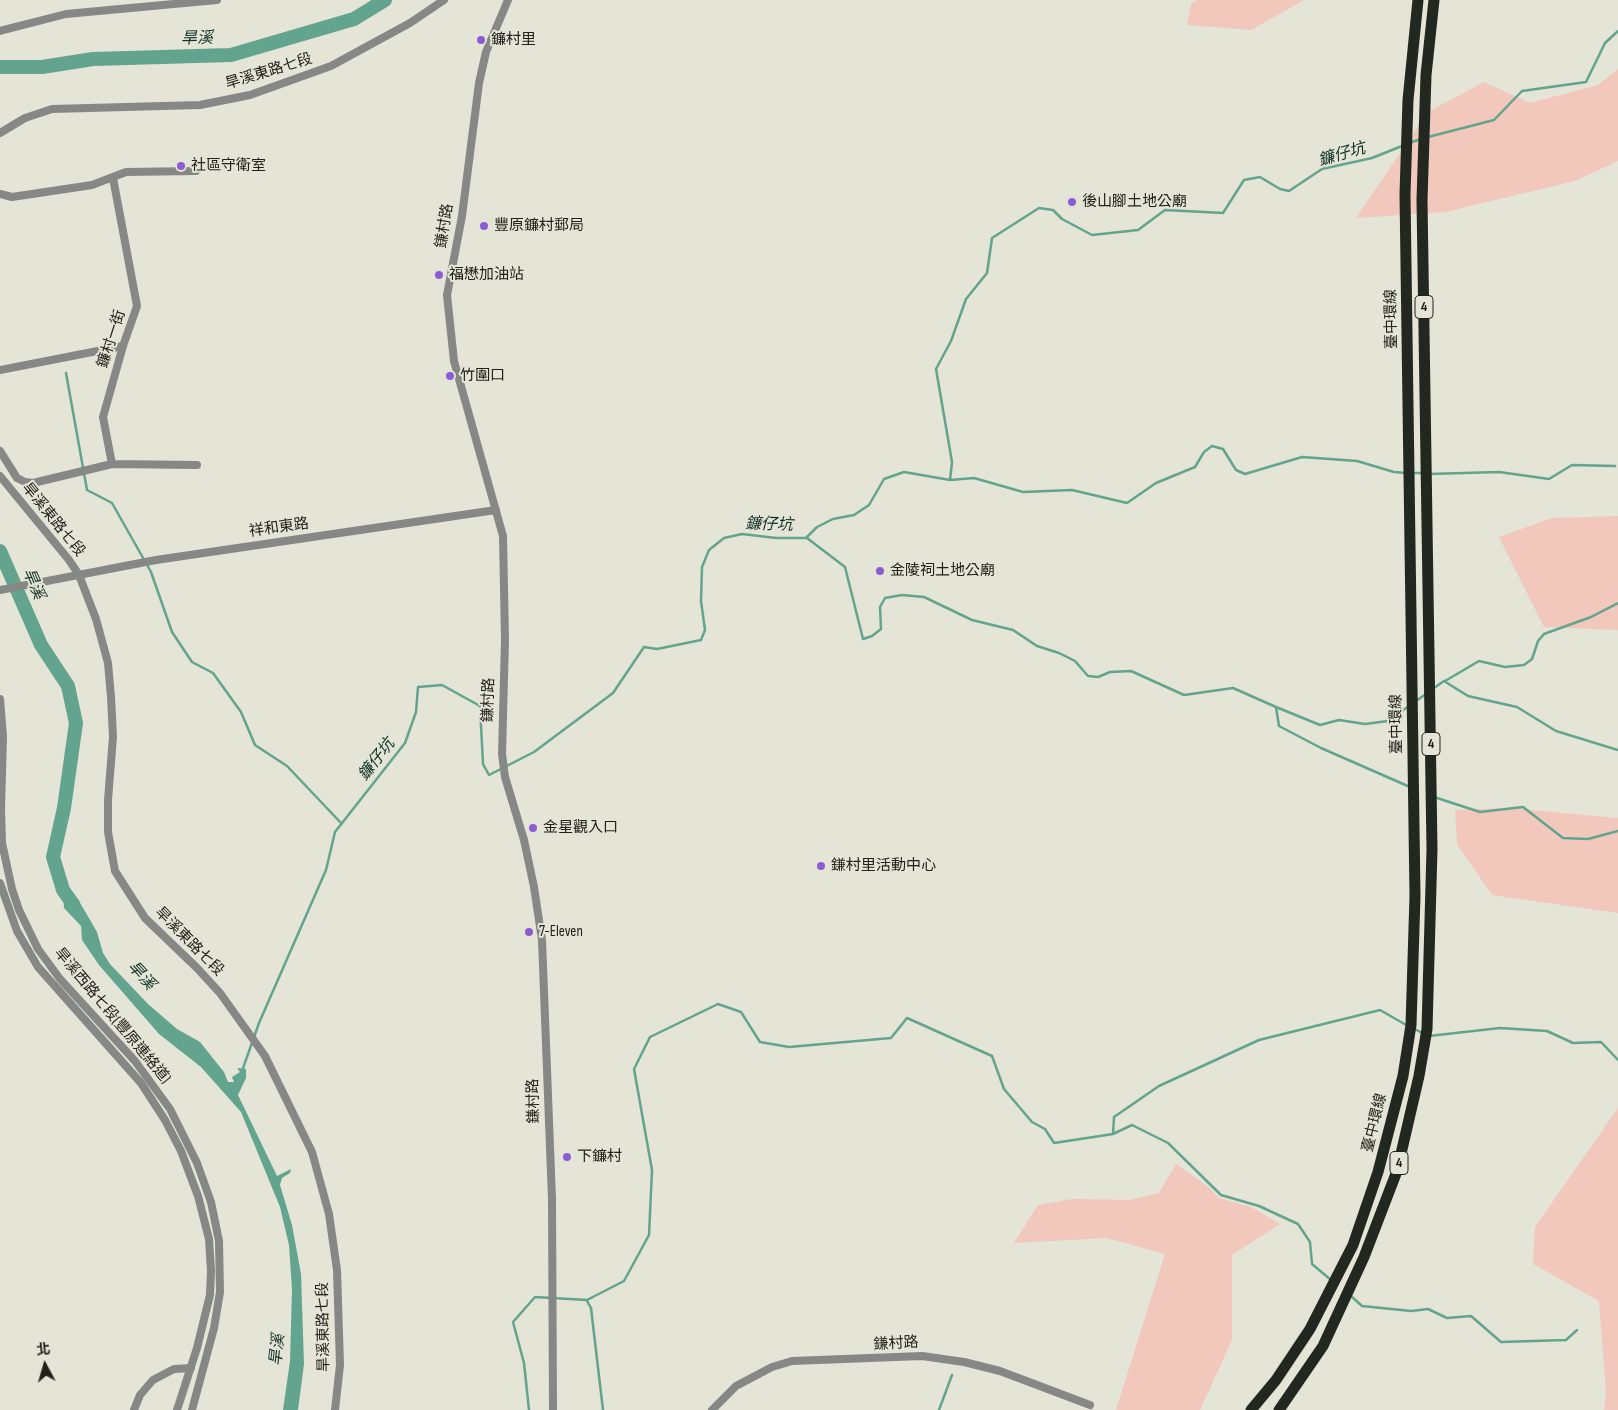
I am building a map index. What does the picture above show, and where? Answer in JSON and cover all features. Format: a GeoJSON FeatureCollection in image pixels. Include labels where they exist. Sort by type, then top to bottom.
{"type":"FeatureCollection","features":[{"type":"Feature","properties":{"kind":"highway","name":"臺中環線"},"geometry":{"type":"LineString","coordinates":[[1250,1410],[1276,1380],[1310,1329],[1353,1245],[1378,1172],[1403,1076],[1411,1028],[1415,896],[1409,476],[1407,144],[1408,100],[1418,0]]}},
{"type":"Feature","properties":{"kind":"highway","name":"4"},"geometry":{"type":"LineString","coordinates":[[1279,1410],[1322,1346],[1350,1288],[1397,1171],[1419,1076],[1426,1035],[1430,978],[1431,796],[1422,200],[1426,76],[1434,0]]}},
{"type":"Feature","properties":{"kind":"street"},"geometry":{"type":"LineString","coordinates":[[0,31],[66,14],[217,0]]}},
{"type":"Feature","properties":{"kind":"street","name":"旱溪東路七段"},"geometry":{"type":"LineString","coordinates":[[0,133],[25,118],[52,109],[200,105],[250,96],[331,66],[410,23],[444,0]]}},
{"type":"Feature","properties":{"kind":"street","name":"鎌村路"},"geometry":{"type":"LineString","coordinates":[[508,0],[486,52],[479,83],[462,216],[447,295],[454,361],[503,536],[505,568],[502,754],[505,777],[524,840],[542,940],[552,1199],[553,1410]]}},
{"type":"Feature","properties":{"kind":"street"},"geometry":{"type":"LineString","coordinates":[[0,194],[12,197],[92,185],[126,172],[196,170]]}},
{"type":"Feature","properties":{"kind":"street","name":"鐮村一街"},"geometry":{"type":"LineString","coordinates":[[112,464],[103,417],[123,346],[137,306],[113,178]]}},
{"type":"Feature","properties":{"kind":"street"},"geometry":{"type":"LineString","coordinates":[[0,370],[123,346]]}},
{"type":"Feature","properties":{"kind":"street"},"geometry":{"type":"LineString","coordinates":[[0,451],[18,478],[24,482],[33,483],[112,464],[197,465]]}},
{"type":"Feature","properties":{"kind":"street","name":"旱溪東路七段"},"geometry":{"type":"LineString","coordinates":[[0,476],[79,575],[96,619],[108,663],[113,737],[108,800],[108,832],[115,871],[145,918],[220,993],[265,1056],[312,1152],[329,1214],[338,1270],[340,1366],[335,1410]]}},
{"type":"Feature","properties":{"kind":"street","name":"祥和東路"},"geometry":{"type":"LineString","coordinates":[[0,590],[156,560],[496,510]]}},
{"type":"Feature","properties":{"kind":"street","name":"旱溪西路七段(豐原連絡道)"},"geometry":{"type":"LineString","coordinates":[[0,699],[3,736],[0,809],[2,843],[12,889],[19,910],[33,940],[54,972],[135,1061],[170,1109],[197,1163],[211,1202],[219,1242],[221,1283],[217,1313],[192,1410]]}},
{"type":"Feature","properties":{"kind":"street","name":"旱溪西路七段(豐原連絡道)"},"geometry":{"type":"LineString","coordinates":[[0,882],[17,931],[38,967],[141,1083],[165,1120],[191,1173],[207,1230],[211,1271],[206,1314],[177,1410]]}},
{"type":"Feature","properties":{"kind":"street","name":"鎌村路"},"geometry":{"type":"LineString","coordinates":[[712,1410],[736,1386],[772,1367],[792,1361],[922,1356],[964,1362],[1000,1371],[1090,1405]]}},
{"type":"Feature","properties":{"kind":"street"},"geometry":{"type":"LineString","coordinates":[[134,1410],[140,1395],[153,1380],[174,1369],[191,1368]]}},
{"type":"Feature","properties":{"kind":"shaded area"},"geometry":{"type":"Polygon","coordinates":[[[1197,0],[1304,0],[1251,30],[1187,25],[1191,4],[1197,0]]]}},
{"type":"Feature","properties":{"kind":"shaded area"},"geometry":{"type":"Polygon","coordinates":[[[1618,69],[1618,161],[1575,181],[1445,212],[1356,218],[1428,112],[1484,82],[1530,103],[1598,85],[1618,69]]]}},
{"type":"Feature","properties":{"kind":"shaded area"},"geometry":{"type":"Polygon","coordinates":[[[1618,516],[1618,630],[1544,627],[1499,537],[1552,518],[1618,516]]]}},
{"type":"Feature","properties":{"kind":"shaded area"},"geometry":{"type":"Polygon","coordinates":[[[1508,808],[1618,818],[1618,913],[1492,895],[1457,844],[1455,810],[1508,808]]]}},
{"type":"Feature","properties":{"kind":"shaded area"},"geometry":{"type":"Polygon","coordinates":[[[63,890],[79,901],[97,932],[103,953],[110,964],[148,1004],[177,1029],[200,1042],[224,1072],[228,1082],[234,1082],[232,1077],[240,1072],[237,1068],[246,1069],[246,1078],[238,1095],[277,1176],[291,1169],[290,1173],[282,1178],[280,1185],[292,1225],[301,1274],[304,1364],[298,1410],[283,1410],[290,1361],[292,1290],[289,1245],[280,1207],[241,1112],[201,1067],[159,1034],[99,965],[82,940],[81,926],[64,908],[63,890]]]}},
{"type":"Feature","properties":{"kind":"shaded area"},"geometry":{"type":"Polygon","coordinates":[[[1618,1108],[1618,1410],[1604,1410],[1606,1393],[1599,1301],[1533,1264],[1535,1227],[1618,1108]]]}},
{"type":"Feature","properties":{"kind":"shaded area"},"geometry":{"type":"Polygon","coordinates":[[[1176,1164],[1210,1188],[1219,1198],[1251,1207],[1280,1224],[1232,1255],[1232,1340],[1200,1410],[1116,1410],[1165,1254],[1107,1238],[1014,1243],[1038,1205],[1072,1199],[1130,1200],[1159,1193],[1176,1164]]]}},
{"type":"Feature","properties":{"kind":"waterway","name":"旱溪"},"geometry":{"type":"LineString","coordinates":[[0,67],[42,67],[93,59],[231,55],[354,19],[385,0]]}},
{"type":"Feature","properties":{"kind":"waterway","name":"鐮仔坑"},"geometry":{"type":"LineString","coordinates":[[1428,137],[1494,120],[1522,91],[1586,82],[1605,43],[1618,31]]}},
{"type":"Feature","properties":{"kind":"waterway","name":"鐮仔坑"},"geometry":{"type":"LineString","coordinates":[[1409,143],[1421,139]]}},
{"type":"Feature","properties":{"kind":"waterway","name":"鐮仔坑"},"geometry":{"type":"LineString","coordinates":[[242,1071],[259,1023],[326,870],[335,832],[405,743],[416,712],[418,687],[442,685],[480,706],[483,764],[489,775],[534,752],[613,693],[644,647],[657,649],[701,640],[705,630],[701,601],[702,567],[709,550],[724,538],[742,534],[776,538],[806,538],[817,527],[833,519],[854,515],[869,505],[884,479],[904,472],[950,480],[952,462],[936,369],[951,341],[966,299],[987,273],[992,238],[1039,208],[1053,210],[1062,219],[1092,235],[1138,230],[1165,210],[1223,213],[1244,180],[1260,177],[1280,189],[1289,191],[1322,169],[1372,158],[1402,146]]}},
{"type":"Feature","properties":{"kind":"waterway"},"geometry":{"type":"LineString","coordinates":[[66,373],[87,490],[112,503],[151,572],[172,632],[192,662],[213,673],[241,712],[255,745],[287,766],[341,823]]}},
{"type":"Feature","properties":{"kind":"waterway"},"geometry":{"type":"LineString","coordinates":[[950,480],[974,478],[1023,492],[1072,490],[1127,503],[1156,483],[1195,467],[1204,452],[1212,446],[1223,449],[1236,470],[1245,474],[1302,457],[1357,461],[1394,472],[1406,473]]}},
{"type":"Feature","properties":{"kind":"waterway"},"geometry":{"type":"LineString","coordinates":[[1429,474],[1499,472],[1549,479],[1572,465],[1615,466]]}},
{"type":"Feature","properties":{"kind":"waterway"},"geometry":{"type":"LineString","coordinates":[[1411,473],[1423,473]]}},
{"type":"Feature","properties":{"kind":"waterway"},"geometry":{"type":"LineString","coordinates":[[807,538],[845,567],[863,639],[872,636],[881,629],[880,607],[885,598],[902,595],[924,597],[972,620],[1013,630],[1037,646],[1059,653],[1075,661],[1088,676],[1098,677],[1110,672],[1131,671],[1184,695],[1233,688],[1276,707],[1279,726],[1321,748],[1410,787]]}},
{"type":"Feature","properties":{"kind":"waterway","name":"旱溪"},"geometry":{"type":"LineString","coordinates":[[0,551],[41,645],[68,686],[76,723],[64,808],[53,857],[63,890],[73,904]]}},
{"type":"Feature","properties":{"kind":"waterway"},"geometry":{"type":"LineString","coordinates":[[1445,681],[1479,661],[1505,667],[1524,665],[1532,659],[1538,641],[1544,634],[1591,617],[1618,603]]}},
{"type":"Feature","properties":{"kind":"waterway"},"geometry":{"type":"LineString","coordinates":[[1434,688],[1444,681],[1468,696],[1517,707],[1556,731],[1618,750]]}},
{"type":"Feature","properties":{"kind":"waterway"},"geometry":{"type":"LineString","coordinates":[[1416,701],[1426,694]]}},
{"type":"Feature","properties":{"kind":"waterway"},"geometry":{"type":"LineString","coordinates":[[1276,707],[1320,725],[1339,720],[1365,724],[1388,721],[1409,706]]}},
{"type":"Feature","properties":{"kind":"waterway"},"geometry":{"type":"LineString","coordinates":[[1434,797],[1480,812],[1523,807],[1563,838],[1588,839],[1618,831]]}},
{"type":"Feature","properties":{"kind":"waterway"},"geometry":{"type":"LineString","coordinates":[[529,1410],[524,1363],[513,1322],[535,1297],[587,1300],[624,1281],[649,1235],[652,1170],[634,1069],[650,1037],[718,1004],[741,1012],[760,1042],[789,1047],[891,1038],[907,1018],[992,1056],[1004,1089],[1032,1122],[1045,1129],[1054,1143],[1113,1134],[1132,1125],[1168,1143],[1221,1195],[1259,1206],[1298,1224],[1310,1242],[1312,1264],[1331,1280]]}},
{"type":"Feature","properties":{"kind":"waterway"},"geometry":{"type":"LineString","coordinates":[[1113,1134],[1114,1117],[1159,1086],[1259,1040],[1380,1010],[1408,1026]]}},
{"type":"Feature","properties":{"kind":"waterway"},"geometry":{"type":"LineString","coordinates":[[1413,1028],[1424,1034]]}},
{"type":"Feature","properties":{"kind":"waterway"},"geometry":{"type":"LineString","coordinates":[[1429,1036],[1500,1028],[1547,1031],[1573,1043],[1601,1042],[1618,1060]]}},
{"type":"Feature","properties":{"kind":"waterway"},"geometry":{"type":"LineString","coordinates":[[1351,1296],[1362,1306],[1411,1311],[1428,1309],[1447,1318],[1471,1316],[1501,1342],[1566,1340],[1577,1330]]}},
{"type":"Feature","properties":{"kind":"waterway"},"geometry":{"type":"LineString","coordinates":[[587,1301],[591,1308],[603,1410]]}},
{"type":"Feature","properties":{"kind":"waterway"},"geometry":{"type":"LineString","coordinates":[[939,1410],[952,1375]]}},
{"type":"Feature","properties":{"kind":"place","name":"鐮村里"},"geometry":{"type":"Point","coordinates":[481,40]}},
{"type":"Feature","properties":{"kind":"place","name":"社區守衛室"},"geometry":{"type":"Point","coordinates":[181,166]}},
{"type":"Feature","properties":{"kind":"place","name":"後山腳土地公廟"},"geometry":{"type":"Point","coordinates":[1072,202]}},
{"type":"Feature","properties":{"kind":"place","name":"豐原鐮村郵局"},"geometry":{"type":"Point","coordinates":[484,226]}},
{"type":"Feature","properties":{"kind":"place","name":"福懋加油站"},"geometry":{"type":"Point","coordinates":[439,275]}},
{"type":"Feature","properties":{"kind":"place","name":"竹圍口"},"geometry":{"type":"Point","coordinates":[450,376]}},
{"type":"Feature","properties":{"kind":"place","name":"金陵祠土地公廟"},"geometry":{"type":"Point","coordinates":[880,571]}},
{"type":"Feature","properties":{"kind":"place","name":"金星觀入口"},"geometry":{"type":"Point","coordinates":[533,828]}},
{"type":"Feature","properties":{"kind":"place","name":"鎌村里活動中心"},"geometry":{"type":"Point","coordinates":[821,866]}},
{"type":"Feature","properties":{"kind":"place","name":"7-Eleven"},"geometry":{"type":"Point","coordinates":[529,932]}},
{"type":"Feature","properties":{"kind":"place","name":"下鐮村"},"geometry":{"type":"Point","coordinates":[567,1157]}}]}
